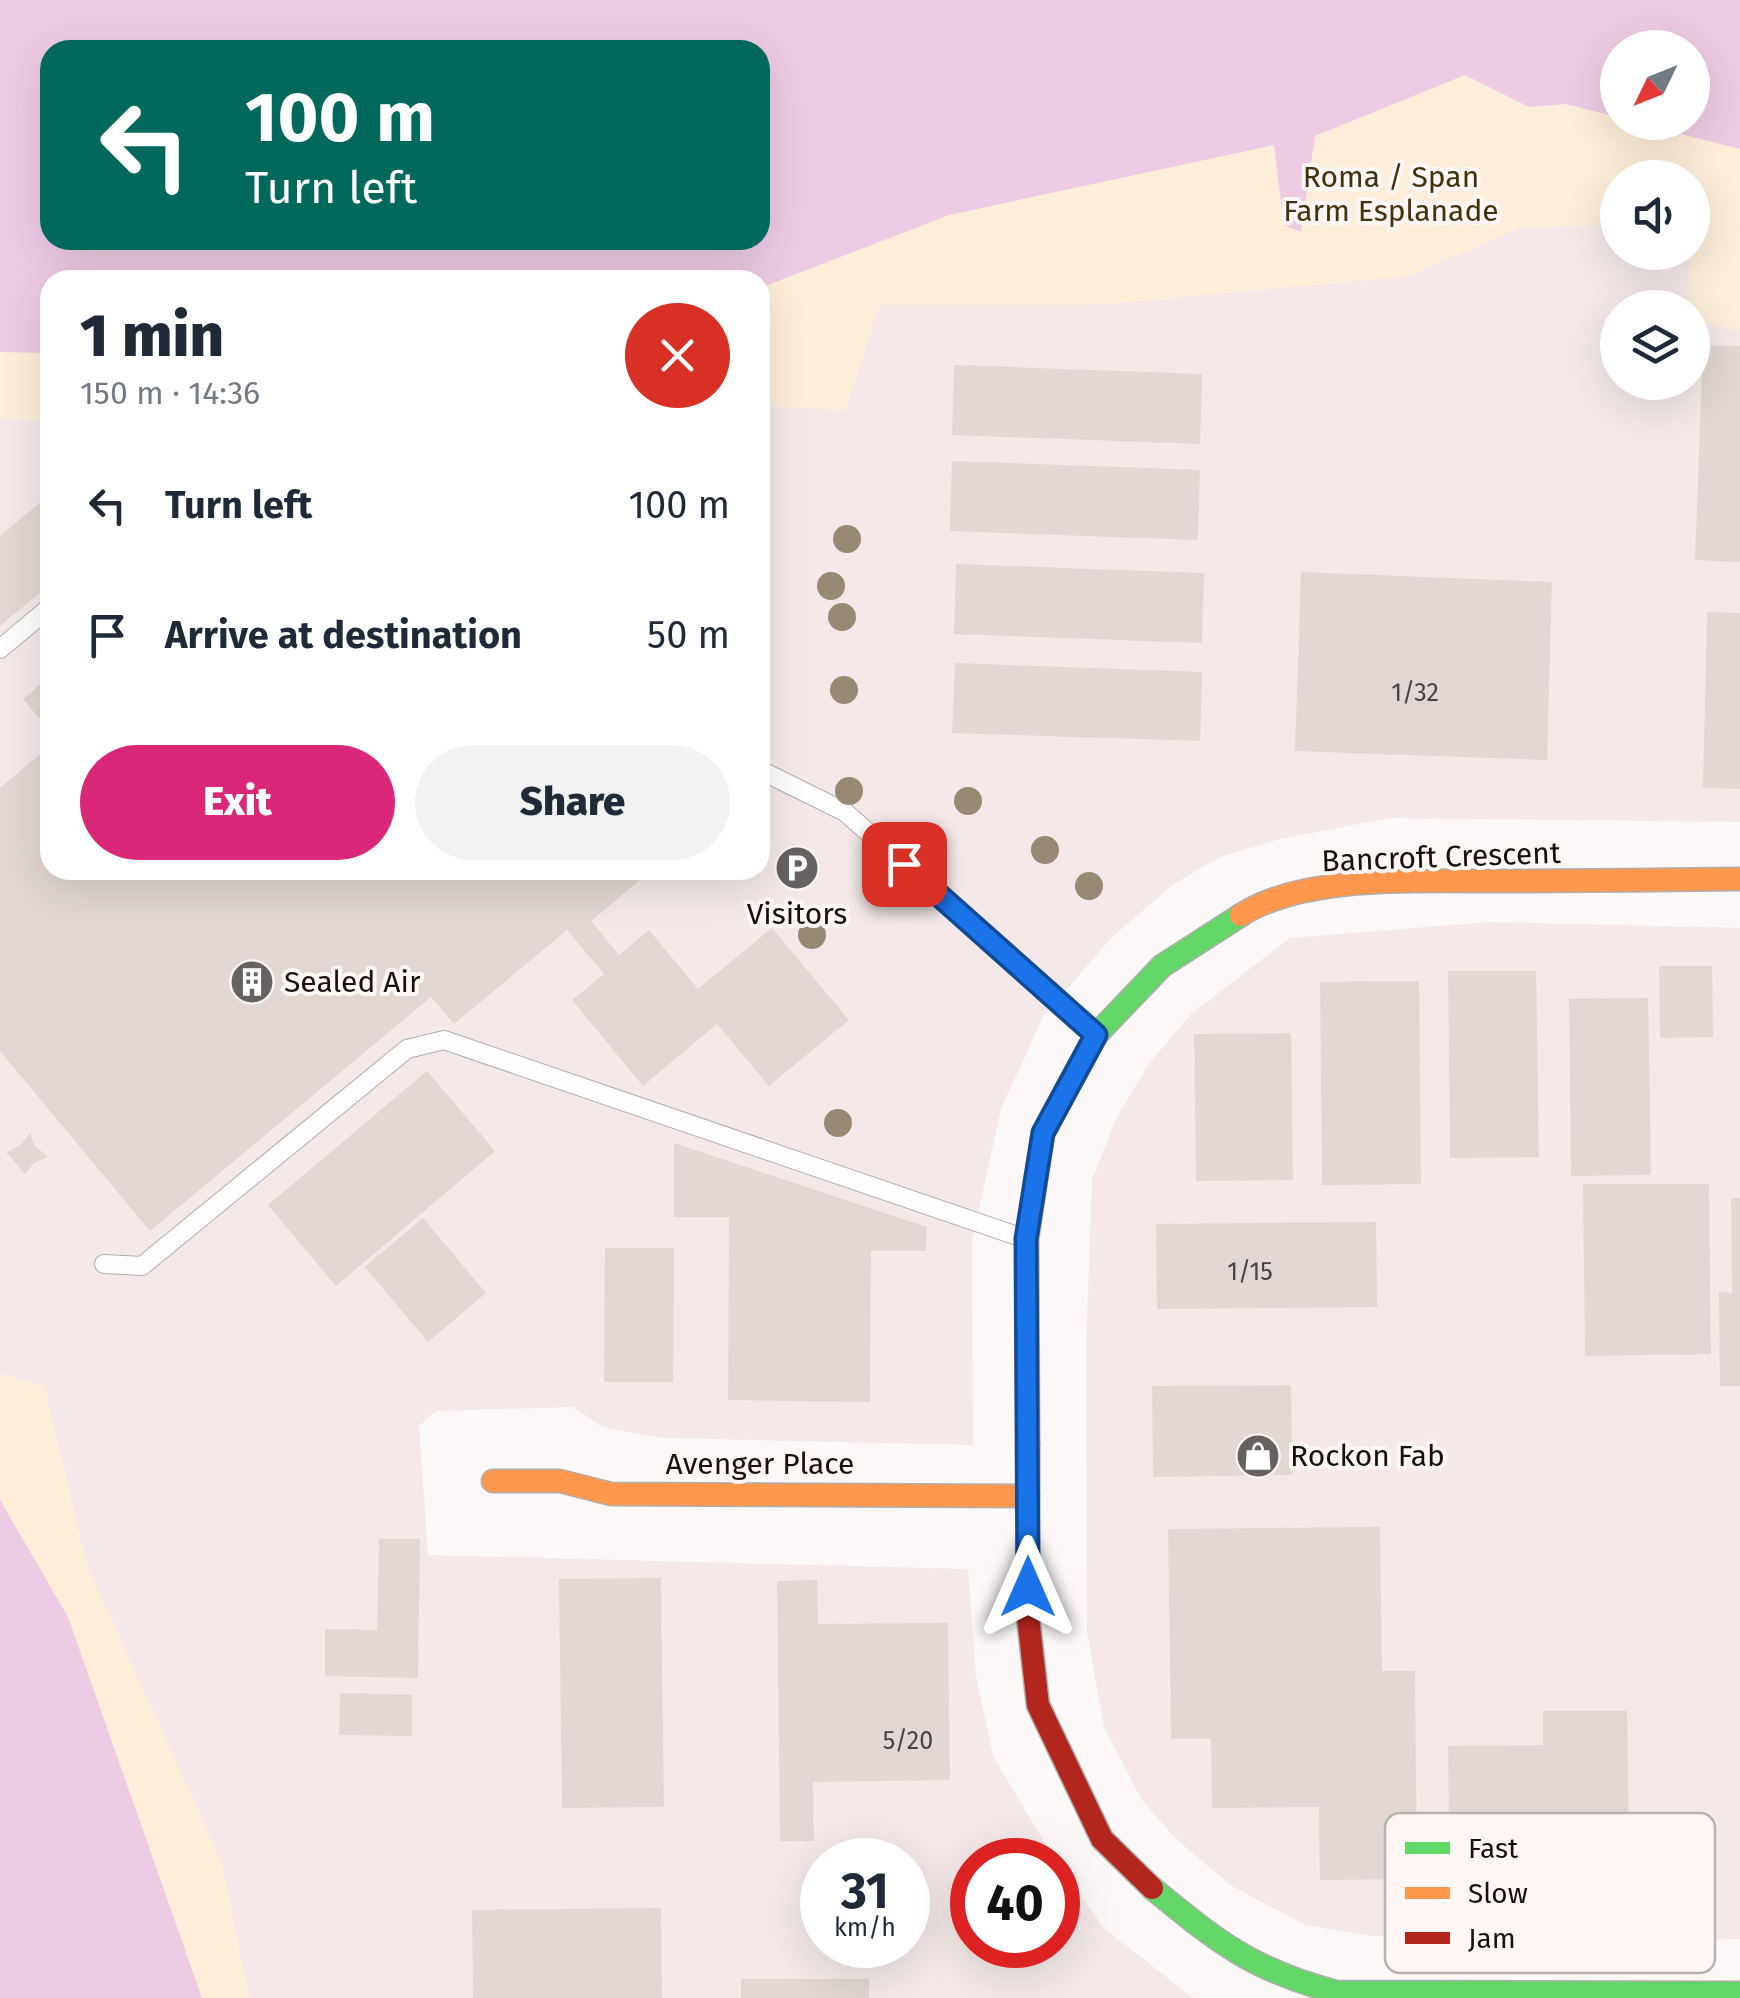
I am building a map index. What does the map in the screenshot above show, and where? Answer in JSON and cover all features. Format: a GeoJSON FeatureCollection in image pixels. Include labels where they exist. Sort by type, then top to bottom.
{"type":"FeatureCollection","features":[{"type":"Feature","properties":{"kind":"street","name":"Bancroft Crescent"},"geometry":{"type":"LineString","coordinates":[[1740,879],[1370,883],[1305,892],[1253,908],[1162,966],[1096,1035],[1043,1133],[1026,1239],[1032,1660],[1038,1705],[1054,1748],[1102,1839],[1128,1869],[1230,1952],[1282,1978],[1336,1992],[1740,1993]]}},
{"type":"Feature","properties":{"kind":"street","name":"Avenger Place"},"geometry":{"type":"LineString","coordinates":[[493,1481],[560,1481],[611,1494],[1028,1496]]}},
{"type":"Feature","properties":{"kind":"lane"},"geometry":{"type":"LineString","coordinates":[[0,649],[40,615]]}},
{"type":"Feature","properties":{"kind":"lane"},"geometry":{"type":"LineString","coordinates":[[770,775],[845,812],[1096,1035]]}},
{"type":"Feature","properties":{"kind":"lane"},"geometry":{"type":"LineString","coordinates":[[104,1264],[142,1266],[407,1049],[444,1040],[1026,1239]]}},
{"type":"Feature","properties":{"kind":"shaded area"},"geometry":{"type":"Polygon","coordinates":[[[0,0],[1740,0],[1740,149],[1705,140],[1710,140],[1710,30],[1600,30],[1600,113],[1566,104],[1529,107],[1465,75],[1315,136],[1301,232],[1284,225],[1274,145],[949,215],[770,284],[770,270],[40,270],[40,353],[0,352],[0,0]]]}},
{"type":"Feature","properties":{"kind":"shaded area"},"geometry":{"type":"Polygon","coordinates":[[[1600,225],[1600,270],[1691,270],[1689,290],[1600,290],[1600,400],[1710,400],[1710,325],[1740,330],[1740,822],[1390,818],[1280,839],[1220,857],[1174,884],[1112,937],[1043,1017],[1001,1109],[972,1241],[973,1445],[662,1438],[602,1427],[573,1407],[437,1411],[419,1426],[428,1555],[968,1569],[976,1676],[993,1756],[1042,1838],[950,1838],[950,1968],[1080,1968],[1080,1895],[1104,1928],[1193,1998],[249,1998],[222,1864],[87,1567],[44,1386],[0,1374],[0,418],[40,421],[40,880],[770,880],[770,406],[845,410],[879,305],[1095,305],[1408,276],[1520,227],[1600,225]]]}},
{"type":"Feature","properties":{"kind":"shaded area"},"geometry":{"type":"Polygon","coordinates":[[[1490,922],[1740,928],[1740,1939],[1715,1939],[1715,1813],[1385,1813],[1385,1936],[1305,1925],[1230,1885],[1175,1838],[1141,1799],[1104,1727],[1087,1632],[1086,1349],[1092,1180],[1115,1121],[1148,1065],[1192,1013],[1290,938],[1490,922]]]}},
{"type":"Feature","properties":{"kind":"shaded area"},"geometry":{"type":"Polygon","coordinates":[[[0,1500],[68,1617],[202,1998],[0,1998],[0,1500]]]}},
{"type":"Feature","properties":{"kind":"green space","name":"Roma / Span Farm Esplanade"},"geometry":{"type":"Polygon","coordinates":[[[0,0],[1740,0],[1740,330],[1710,325],[1710,290],[1689,290],[1689,270],[1710,270],[1710,160],[1600,160],[1600,225],[1520,228],[1408,276],[1095,305],[879,305],[845,410],[770,406],[770,270],[40,270],[40,421],[0,418],[0,0]]]}},
{"type":"Feature","properties":{"kind":"green space"},"geometry":{"type":"Polygon","coordinates":[[[0,1374],[44,1386],[87,1567],[222,1864],[249,1998],[0,1998],[0,1374]]]}},
{"type":"Feature","properties":{"kind":"building"},"geometry":{"type":"Polygon","coordinates":[[[1710,345],[1740,346],[1740,562],[1695,560],[1701,400],[1710,400],[1710,345]]]}},
{"type":"Feature","properties":{"kind":"building"},"geometry":{"type":"Polygon","coordinates":[[[954,365],[1202,374],[1200,444],[952,435],[954,365]]]}},
{"type":"Feature","properties":{"kind":"building"},"geometry":{"type":"Polygon","coordinates":[[[952,461],[1200,470],[1198,540],[950,531],[952,461]]]}},
{"type":"Feature","properties":{"kind":"building"},"geometry":{"type":"Polygon","coordinates":[[[40,503],[40,592],[0,626],[0,536],[40,503]]]}},
{"type":"Feature","properties":{"kind":"building"},"geometry":{"type":"Polygon","coordinates":[[[956,564],[1204,573],[1202,643],[954,634],[956,564]]]}},
{"type":"Feature","properties":{"kind":"building"},"geometry":{"type":"Polygon","coordinates":[[[1301,572],[1552,582],[1547,760],[1295,751],[1301,572]]]}},
{"type":"Feature","properties":{"kind":"building"},"geometry":{"type":"Polygon","coordinates":[[[1707,612],[1740,613],[1740,789],[1703,788],[1707,612]]]}},
{"type":"Feature","properties":{"kind":"building"},"geometry":{"type":"Polygon","coordinates":[[[955,663],[1202,672],[1200,741],[952,733],[955,663]]]}},
{"type":"Feature","properties":{"kind":"building"},"geometry":{"type":"Polygon","coordinates":[[[40,685],[40,719],[23,699],[40,685]]]}},
{"type":"Feature","properties":{"kind":"building","name":"Sealed Air"},"geometry":{"type":"Polygon","coordinates":[[[40,754],[40,880],[640,880],[591,921],[619,955],[649,930],[698,989],[772,928],[849,1020],[769,1086],[717,1024],[643,1086],[572,1000],[604,974],[567,930],[454,1024],[431,997],[150,1231],[0,1051],[0,788],[40,754]]]}},
{"type":"Feature","properties":{"kind":"building"},"geometry":{"type":"Polygon","coordinates":[[[1659,966],[1712,966],[1713,1037],[1660,1038],[1659,966]]]}},
{"type":"Feature","properties":{"kind":"building"},"geometry":{"type":"Polygon","coordinates":[[[1448,971],[1536,971],[1539,1157],[1450,1158],[1448,971]]]}},
{"type":"Feature","properties":{"kind":"building"},"geometry":{"type":"Polygon","coordinates":[[[1419,981],[1421,1184],[1322,1185],[1320,982],[1419,981]]]}},
{"type":"Feature","properties":{"kind":"building"},"geometry":{"type":"Polygon","coordinates":[[[1648,998],[1651,1175],[1571,1176],[1569,999],[1648,998]]]}},
{"type":"Feature","properties":{"kind":"building"},"geometry":{"type":"Polygon","coordinates":[[[1291,1033],[1293,1180],[1196,1181],[1194,1034],[1291,1033]]]}},
{"type":"Feature","properties":{"kind":"building"},"geometry":{"type":"Polygon","coordinates":[[[427,1071],[495,1151],[336,1286],[268,1205],[427,1071]]]}},
{"type":"Feature","properties":{"kind":"building"},"geometry":{"type":"Polygon","coordinates":[[[30,1133],[34,1145],[48,1157],[34,1163],[25,1174],[6,1152],[21,1145],[30,1133]]]}},
{"type":"Feature","properties":{"kind":"building"},"geometry":{"type":"Polygon","coordinates":[[[674,1143],[927,1227],[926,1251],[871,1251],[870,1402],[728,1400],[729,1217],[674,1217],[674,1143]]]}},
{"type":"Feature","properties":{"kind":"building"},"geometry":{"type":"Polygon","coordinates":[[[1583,1184],[1709,1184],[1711,1354],[1585,1356],[1583,1184]]]}},
{"type":"Feature","properties":{"kind":"building"},"geometry":{"type":"Polygon","coordinates":[[[1731,1198],[1740,1198],[1740,1386],[1720,1386],[1719,1292],[1732,1293],[1731,1198]]]}},
{"type":"Feature","properties":{"kind":"building"},"geometry":{"type":"Polygon","coordinates":[[[423,1218],[486,1293],[428,1342],[365,1267],[423,1218]]]}},
{"type":"Feature","properties":{"kind":"building"},"geometry":{"type":"Polygon","coordinates":[[[1376,1222],[1377,1307],[1157,1309],[1156,1224],[1376,1222]]]}},
{"type":"Feature","properties":{"kind":"building"},"geometry":{"type":"Polygon","coordinates":[[[605,1248],[674,1248],[673,1382],[604,1382],[605,1248]]]}},
{"type":"Feature","properties":{"kind":"building"},"geometry":{"type":"Polygon","coordinates":[[[1291,1385],[1292,1475],[1153,1477],[1152,1386],[1291,1385]]]}},
{"type":"Feature","properties":{"kind":"building"},"geometry":{"type":"Polygon","coordinates":[[[1380,1527],[1382,1671],[1415,1671],[1416,1813],[1385,1813],[1385,1879],[1320,1880],[1319,1807],[1212,1808],[1211,1739],[1171,1739],[1168,1529],[1380,1527]]]}},
{"type":"Feature","properties":{"kind":"building"},"geometry":{"type":"Polygon","coordinates":[[[379,1539],[420,1539],[418,1678],[325,1676],[325,1629],[377,1630],[379,1539]]]}},
{"type":"Feature","properties":{"kind":"building"},"geometry":{"type":"Polygon","coordinates":[[[661,1578],[664,1807],[562,1808],[559,1579],[661,1578]]]}},
{"type":"Feature","properties":{"kind":"building"},"geometry":{"type":"Polygon","coordinates":[[[817,1580],[818,1624],[948,1623],[950,1780],[813,1782],[814,1838],[780,1841],[777,1581],[817,1580]]]}},
{"type":"Feature","properties":{"kind":"building"},"geometry":{"type":"Polygon","coordinates":[[[340,1693],[412,1695],[412,1736],[339,1735],[340,1693]]]}},
{"type":"Feature","properties":{"kind":"building"},"geometry":{"type":"Polygon","coordinates":[[[1543,1711],[1627,1711],[1629,1813],[1449,1813],[1448,1746],[1543,1745],[1543,1711]]]}},
{"type":"Feature","properties":{"kind":"building"},"geometry":{"type":"Polygon","coordinates":[[[661,1908],[662,1998],[473,1998],[472,1910],[661,1908]]]}},
{"type":"Feature","properties":{"kind":"building"},"geometry":{"type":"Polygon","coordinates":[[[741,1979],[869,1979],[869,1998],[741,1998],[741,1979]]]}},
{"type":"Feature","properties":{"kind":"traffic: fast"},"geometry":{"type":"LineString","coordinates":[[1028,1444],[1027,1239],[1043,1133],[1096,1035],[1162,966],[1241,915]]}},
{"type":"Feature","properties":{"kind":"traffic: fast"},"geometry":{"type":"LineString","coordinates":[[1152,1888],[1197,1924],[1258,1964],[1336,1992],[1740,1993]]}},
{"type":"Feature","properties":{"kind":"traffic: slow"},"geometry":{"type":"LineString","coordinates":[[1241,915],[1300,892],[1372,882],[1740,879]]}},
{"type":"Feature","properties":{"kind":"traffic: slow"},"geometry":{"type":"LineString","coordinates":[[493,1481],[560,1481],[611,1494],[1028,1496]]}},
{"type":"Feature","properties":{"kind":"traffic: jam"},"geometry":{"type":"LineString","coordinates":[[1028,1444],[1028,1617],[1038,1705],[1102,1839],[1152,1888]]}},
{"type":"Feature","properties":{"kind":"place","name":"Visitors"},"geometry":{"type":"Point","coordinates":[797,868]}},
{"type":"Feature","properties":{"kind":"place","name":"Sealed Air"},"geometry":{"type":"Point","coordinates":[252,982]}},
{"type":"Feature","properties":{"kind":"place","name":"Rockon Fab"},"geometry":{"type":"Point","coordinates":[1258,1456]}},
{"type":"Feature","properties":{"kind":"route"},"geometry":{"type":"LineString","coordinates":[[904,864],[1096,1035],[1043,1133],[1026,1239],[1028,1587]]}}]}
